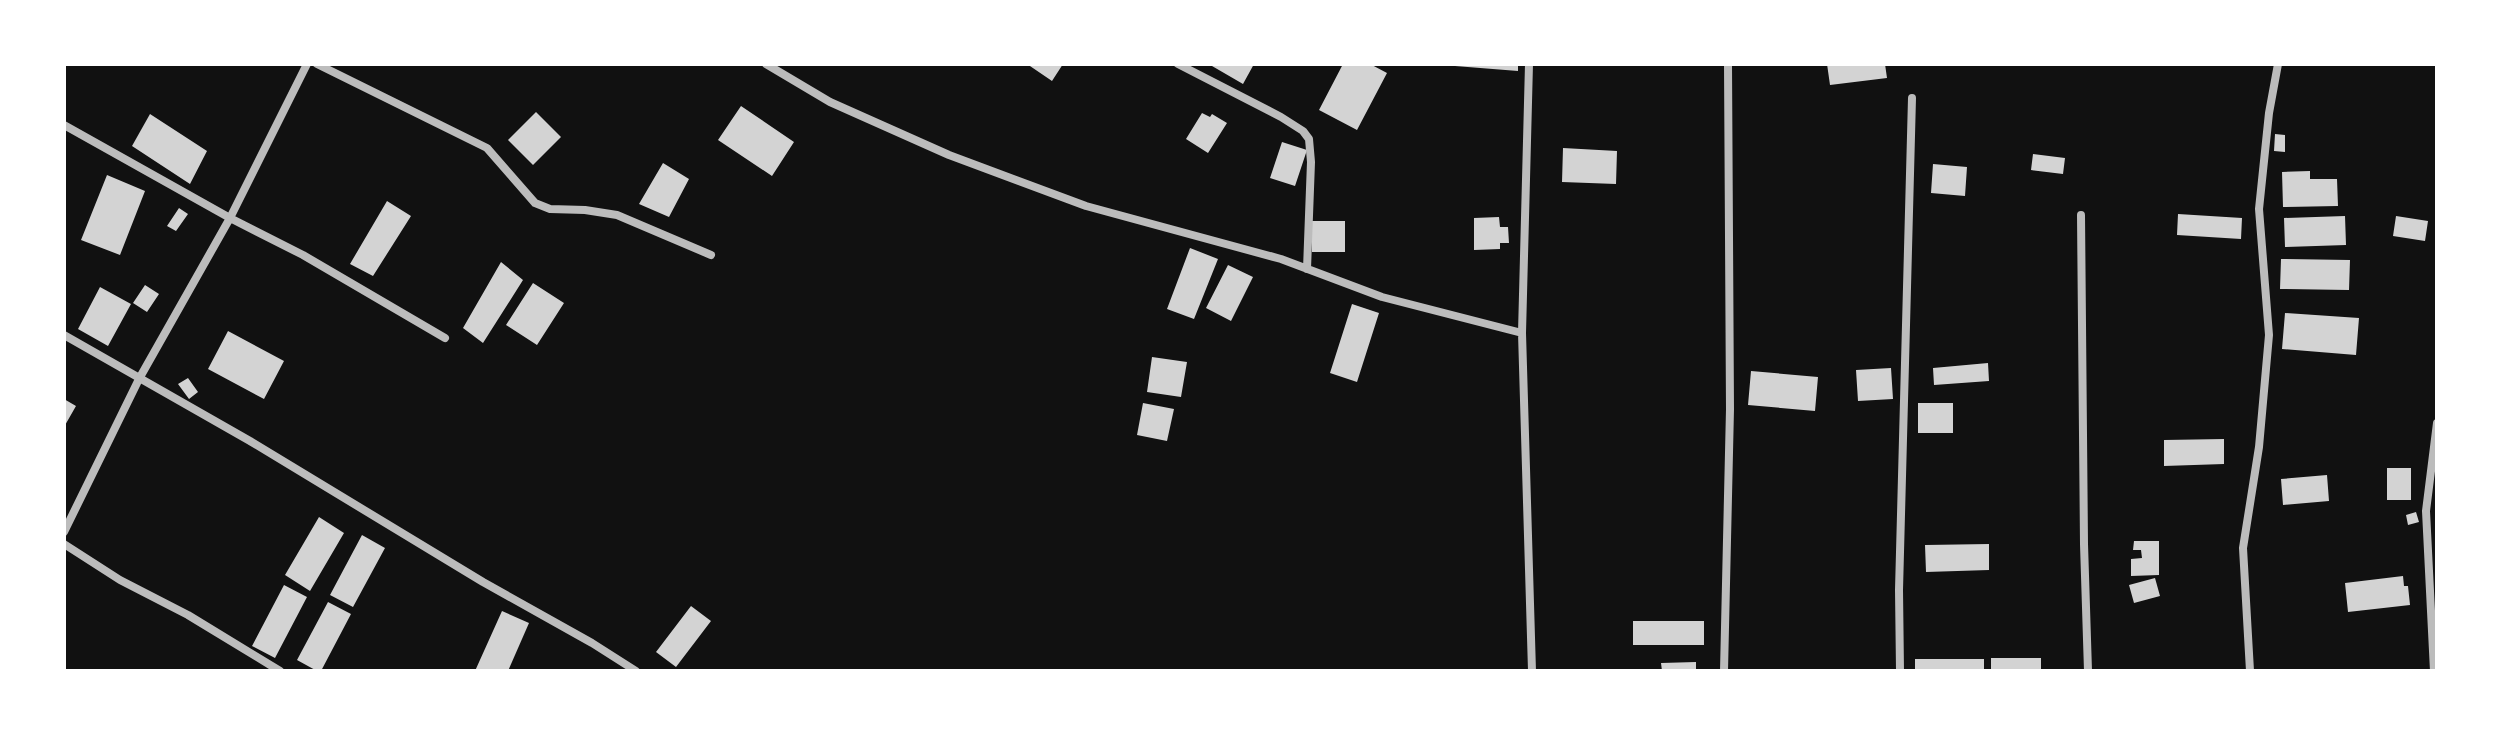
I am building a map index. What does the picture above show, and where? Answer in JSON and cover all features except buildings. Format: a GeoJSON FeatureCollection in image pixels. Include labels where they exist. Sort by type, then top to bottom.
{"type":"FeatureCollection","features":[{"type":"Feature","properties":{"kind":"street"},"geometry":{"type":"LineString","coordinates":[[64,532],[139,379],[230,218],[307,64]]}},
{"type":"Feature","properties":{"kind":"street"},"geometry":{"type":"LineString","coordinates":[[317,64],[487,148],[535,203],[550,209],[617,215],[711,255]]}},
{"type":"Feature","properties":{"kind":"street"},"geometry":{"type":"LineString","coordinates":[[766,64],[830,102],[963,160],[1086,206],[1281,259],[1382,297],[1522,333]]}},
{"type":"Feature","properties":{"kind":"street"},"geometry":{"type":"LineString","coordinates":[[1178,64],[1281,117],[1303,131],[1309,139],[1307,269]]}},
{"type":"Feature","properties":{"kind":"street"},"geometry":{"type":"LineString","coordinates":[[1529,64],[1522,333],[1532,671]]}},
{"type":"Feature","properties":{"kind":"street"},"geometry":{"type":"LineString","coordinates":[[1724,671],[1730,409],[1728,64]]}},
{"type":"Feature","properties":{"kind":"street"},"geometry":{"type":"LineString","coordinates":[[2250,671],[2243,548],[2259,447],[2269,335],[2259,209],[2269,113],[2278,64]]}},
{"type":"Feature","properties":{"kind":"street"},"geometry":{"type":"LineString","coordinates":[[1900,671],[1899,590],[1912,98]]}},
{"type":"Feature","properties":{"kind":"street"},"geometry":{"type":"LineString","coordinates":[[64,125],[303,255],[445,338]]}},
{"type":"Feature","properties":{"kind":"street"},"geometry":{"type":"LineString","coordinates":[[2081,215],[2088,671]]}},
{"type":"Feature","properties":{"kind":"street"},"geometry":{"type":"LineString","coordinates":[[64,335],[250,441],[636,671]]}},
{"type":"Feature","properties":{"kind":"street"},"geometry":{"type":"LineString","coordinates":[[2434,671],[2426,511],[2437,423]]}},
{"type":"Feature","properties":{"kind":"street"},"geometry":{"type":"LineString","coordinates":[[64,544],[120,580],[188,615],[280,671]]}}]}
